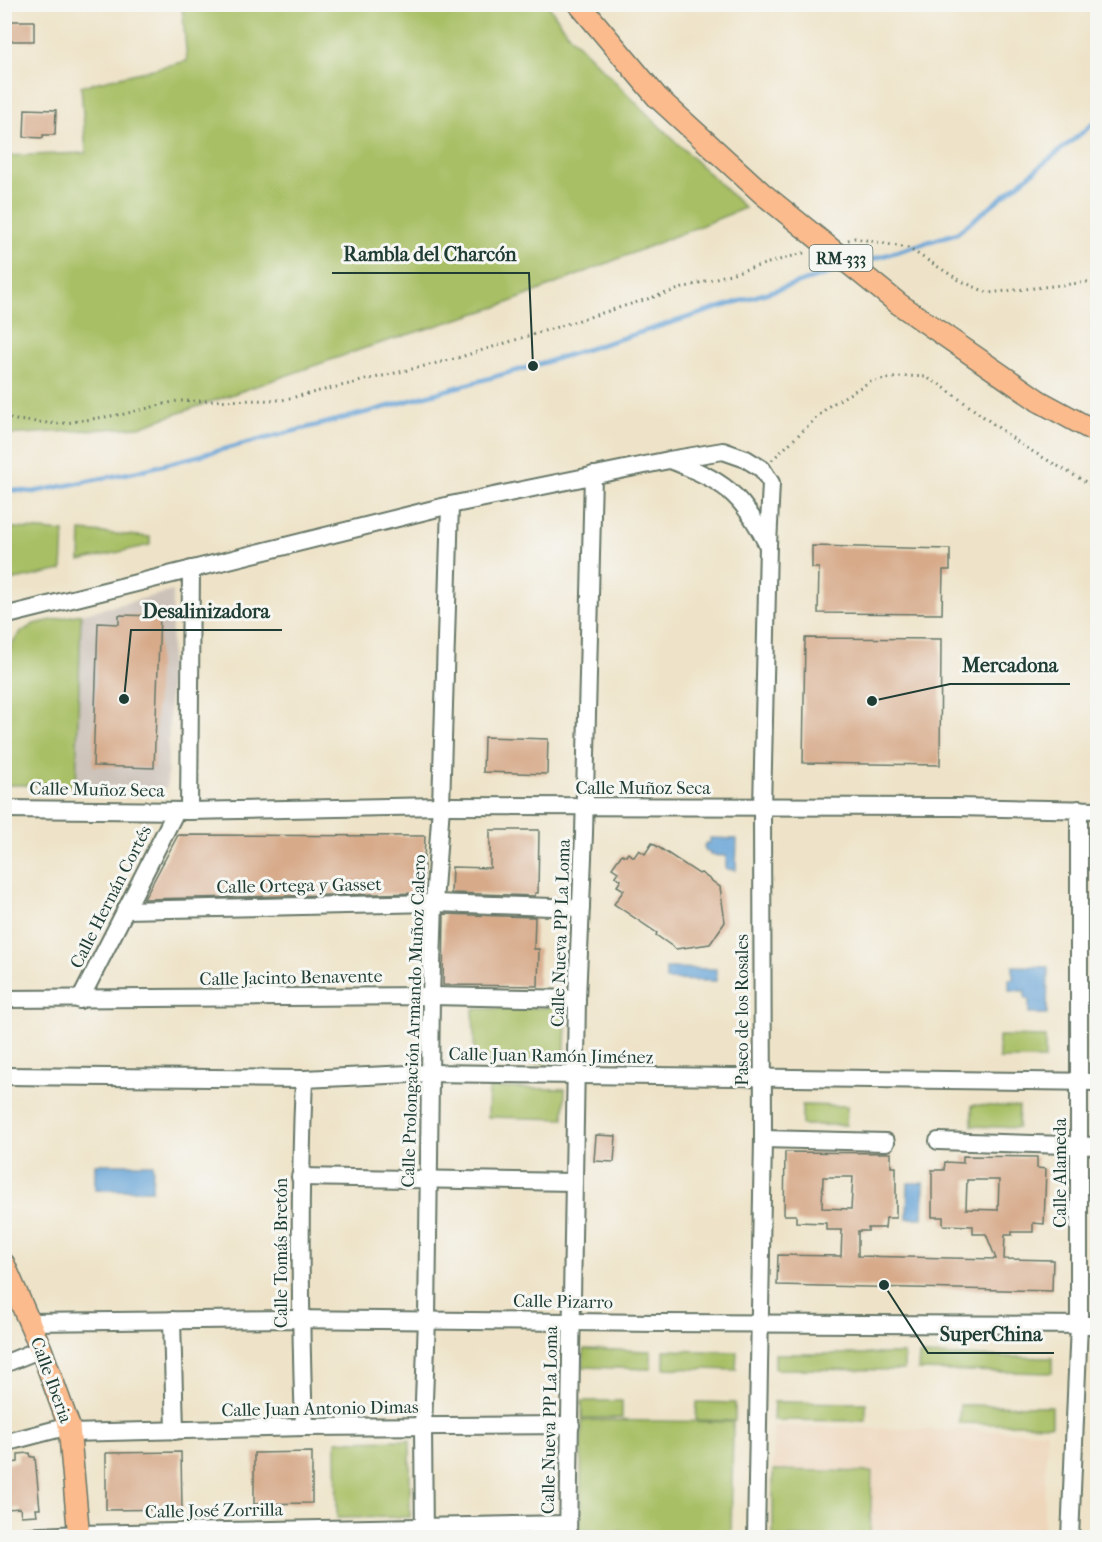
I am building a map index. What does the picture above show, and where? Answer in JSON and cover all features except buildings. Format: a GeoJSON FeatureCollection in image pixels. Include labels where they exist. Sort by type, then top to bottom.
{"type":"FeatureCollection","features":[{"type":"Feature","properties":{"kind":"main road","name":"RM-333"},"geometry":{"type":"LineString","coordinates":[[579,4],[657,97],[763,194],[890,297],[1039,401],[1098,433]]}},
{"type":"Feature","properties":{"kind":"main road","name":"Calle Iberia"},"geometry":{"type":"LineString","coordinates":[[4,1264],[41,1349],[69,1430],[79,1536]]}},
{"type":"Feature","properties":{"kind":"street"},"geometry":{"type":"LineString","coordinates":[[4,616],[450,505],[669,460],[723,451],[746,459],[767,476]]}},
{"type":"Feature","properties":{"kind":"street"},"geometry":{"type":"LineString","coordinates":[[669,460],[709,475],[728,488],[756,522],[768,545]]}},
{"type":"Feature","properties":{"kind":"street","name":"Calle Nueva PP La Loma"},"geometry":{"type":"LineString","coordinates":[[568,1531],[576,1077],[594,475]]}},
{"type":"Feature","properties":{"kind":"street","name":"Paseo de los Rosales"},"geometry":{"type":"LineString","coordinates":[[756,1538],[763,1139],[762,808],[768,545],[767,476]]}},
{"type":"Feature","properties":{"kind":"street","name":"Calle Prolongación Armando Muñoz Calero"},"geometry":{"type":"LineString","coordinates":[[424,1532],[423,1427],[427,1319],[431,996],[434,903],[441,806],[450,505]]}},
{"type":"Feature","properties":{"kind":"street","name":"Calle Muñoz Seca"},"geometry":{"type":"LineString","coordinates":[[182,811],[192,569]]}},
{"type":"Feature","properties":{"kind":"street","name":"Calle Muñoz Seca"},"geometry":{"type":"LineString","coordinates":[[4,808],[182,811],[441,806],[1098,810]]}},
{"type":"Feature","properties":{"kind":"street","name":"Calle Alameda"},"geometry":{"type":"LineString","coordinates":[[1070,1538],[1079,1324],[1079,809]]}},
{"type":"Feature","properties":{"kind":"street","name":"Calle Hernán Cortés"},"geometry":{"type":"LineString","coordinates":[[80,1000],[125,910],[182,811]]}},
{"type":"Feature","properties":{"kind":"street","name":"Calle Ortega y Gasset"},"geometry":{"type":"LineString","coordinates":[[125,910],[434,903],[581,908]]}},
{"type":"Feature","properties":{"kind":"street","name":"Calle Jacinto Benavente"},"geometry":{"type":"LineString","coordinates":[[4,999],[431,996],[578,999]]}},
{"type":"Feature","properties":{"kind":"street","name":"Calle Juan Ramón Jiménez"},"geometry":{"type":"LineString","coordinates":[[4,1076],[304,1079],[430,1073],[576,1077],[1098,1082]]}},
{"type":"Feature","properties":{"kind":"street","name":"Calle Tomás Bretón"},"geometry":{"type":"LineString","coordinates":[[304,1079],[300,1177],[300,1319],[304,1427]]}},
{"type":"Feature","properties":{"kind":"street"},"geometry":{"type":"LineString","coordinates":[[763,1139],[886,1142]]}},
{"type":"Feature","properties":{"kind":"street"},"geometry":{"type":"LineString","coordinates":[[938,1142],[1098,1146]]}},
{"type":"Feature","properties":{"kind":"street"},"geometry":{"type":"LineString","coordinates":[[300,1177],[574,1182]]}},
{"type":"Feature","properties":{"kind":"street","name":"Calle Pizarro"},"geometry":{"type":"LineString","coordinates":[[29,1322],[427,1319],[1098,1325]]}},
{"type":"Feature","properties":{"kind":"street"},"geometry":{"type":"LineString","coordinates":[[172,1320],[175,1431]]}},
{"type":"Feature","properties":{"kind":"street"},"geometry":{"type":"LineString","coordinates":[[4,1364],[41,1349]]}},
{"type":"Feature","properties":{"kind":"street","name":"Calle Juan Antonio Dimas"},"geometry":{"type":"LineString","coordinates":[[4,1443],[69,1430],[175,1431],[304,1427],[571,1425]]}},
{"type":"Feature","properties":{"kind":"street","name":"Calle José Zorrilla"},"geometry":{"type":"LineString","coordinates":[[5,1538],[568,1531]]}},
{"type":"Feature","properties":{"kind":"path"},"geometry":{"type":"LineString","coordinates":[[844,241],[855,238],[908,248],[959,280],[988,293],[1098,281]]}},
{"type":"Feature","properties":{"kind":"path"},"geometry":{"type":"LineString","coordinates":[[4,417],[59,424],[124,414],[177,401],[282,400],[454,359],[811,250]]}},
{"type":"Feature","properties":{"kind":"path"},"geometry":{"type":"LineString","coordinates":[[767,476],[829,406],[870,381],[908,376],[926,377],[942,386],[1023,446],[1098,489]]}},
{"type":"Feature","properties":{"kind":"shaded area"},"geometry":{"type":"Polygon","coordinates":[[[173,591],[167,788],[76,785],[81,614],[173,591]]]}},
{"type":"Feature","properties":{"kind":"shaded area"},"geometry":{"type":"Polygon","coordinates":[[[773,1426],[1047,1432],[1043,1537],[773,1538],[773,1426]]]}},
{"type":"Feature","properties":{"kind":"green space"},"geometry":{"type":"Polygon","coordinates":[[[182,5],[548,5],[570,36],[745,208],[503,305],[365,348],[139,427],[5,435],[5,156],[86,153],[81,86],[187,61],[182,5]]]}},
{"type":"Feature","properties":{"kind":"green space"},"geometry":{"type":"Polygon","coordinates":[[[5,527],[64,532],[62,570],[5,582],[5,527]]]}},
{"type":"Feature","properties":{"kind":"green space"},"geometry":{"type":"Polygon","coordinates":[[[81,531],[150,537],[150,545],[80,561],[81,531]]]}},
{"type":"Feature","properties":{"kind":"green space"},"geometry":{"type":"Polygon","coordinates":[[[81,614],[76,785],[5,785],[5,677],[8,655],[13,642],[21,632],[34,624],[81,614]]]}},
{"type":"Feature","properties":{"kind":"green space"},"geometry":{"type":"Polygon","coordinates":[[[567,1007],[564,1064],[475,1064],[473,1009],[567,1007]]]}},
{"type":"Feature","properties":{"kind":"green space"},"geometry":{"type":"Polygon","coordinates":[[[999,1036],[1045,1037],[1045,1059],[999,1059],[999,1036]]]}},
{"type":"Feature","properties":{"kind":"green space"},"geometry":{"type":"Polygon","coordinates":[[[489,1088],[565,1089],[564,1119],[488,1117],[489,1088]]]}},
{"type":"Feature","properties":{"kind":"green space"},"geometry":{"type":"Polygon","coordinates":[[[802,1105],[847,1106],[846,1125],[802,1125],[802,1105]]]}},
{"type":"Feature","properties":{"kind":"green space"},"geometry":{"type":"Polygon","coordinates":[[[972,1105],[1019,1107],[1018,1128],[972,1126],[972,1105]]]}},
{"type":"Feature","properties":{"kind":"green space"},"geometry":{"type":"Polygon","coordinates":[[[584,1349],[651,1351],[651,1369],[583,1367],[584,1349]]]}},
{"type":"Feature","properties":{"kind":"green space"},"geometry":{"type":"Polygon","coordinates":[[[664,1350],[737,1352],[736,1370],[664,1368],[664,1350]]]}},
{"type":"Feature","properties":{"kind":"green space"},"geometry":{"type":"Polygon","coordinates":[[[775,1354],[904,1354],[904,1370],[775,1369],[775,1354]]]}},
{"type":"Feature","properties":{"kind":"green space"},"geometry":{"type":"Polygon","coordinates":[[[919,1355],[1052,1358],[1052,1373],[918,1370],[919,1355]]]}},
{"type":"Feature","properties":{"kind":"green space"},"geometry":{"type":"Polygon","coordinates":[[[582,1401],[622,1401],[622,1418],[582,1418],[582,1401]]]}},
{"type":"Feature","properties":{"kind":"green space"},"geometry":{"type":"Polygon","coordinates":[[[697,1402],[735,1403],[735,1421],[696,1420],[697,1402]]]}},
{"type":"Feature","properties":{"kind":"green space"},"geometry":{"type":"Polygon","coordinates":[[[774,1402],[866,1403],[866,1421],[773,1420],[774,1402]]]}},
{"type":"Feature","properties":{"kind":"green space"},"geometry":{"type":"Polygon","coordinates":[[[960,1405],[1052,1406],[1052,1425],[959,1423],[960,1405]]]}},
{"type":"Feature","properties":{"kind":"green space"},"geometry":{"type":"Polygon","coordinates":[[[1091,1411],[1097,1411],[1097,1499],[1089,1499],[1091,1411]]]}},
{"type":"Feature","properties":{"kind":"green space"},"geometry":{"type":"Polygon","coordinates":[[[582,1420],[733,1422],[731,1537],[633,1538],[632,1532],[580,1530],[582,1420]]]}},
{"type":"Feature","properties":{"kind":"green space"},"geometry":{"type":"Polygon","coordinates":[[[410,1440],[410,1517],[337,1518],[336,1441],[410,1440]]]}},
{"type":"Feature","properties":{"kind":"green space"},"geometry":{"type":"Polygon","coordinates":[[[773,1470],[872,1472],[870,1537],[773,1537],[773,1470]]]}},
{"type":"Feature","properties":{"kind":"water"},"geometry":{"type":"Polygon","coordinates":[[[710,838],[737,839],[736,870],[726,869],[726,856],[710,855],[710,852],[706,851],[704,847],[706,843],[710,843],[710,838]]]}},
{"type":"Feature","properties":{"kind":"water"},"geometry":{"type":"Polygon","coordinates":[[[1013,966],[1048,967],[1047,1014],[1029,1014],[1029,999],[1025,998],[1025,991],[1009,990],[1009,979],[1013,979],[1013,966]]]}},
{"type":"Feature","properties":{"kind":"water"},"geometry":{"type":"Polygon","coordinates":[[[666,968],[716,969],[716,981],[666,980],[666,968]]]}},
{"type":"Feature","properties":{"kind":"water"},"geometry":{"type":"Polygon","coordinates":[[[95,1164],[153,1164],[152,1190],[95,1190],[95,1164]]]}},
{"type":"Feature","properties":{"kind":"water"},"geometry":{"type":"Polygon","coordinates":[[[908,1183],[924,1183],[923,1218],[907,1218],[908,1183]]]}},
{"type":"Feature","properties":{"kind":"waterway"},"geometry":{"type":"LineString","coordinates":[[860,263],[957,233],[1098,120]]}},
{"type":"Feature","properties":{"kind":"waterway"},"geometry":{"type":"LineString","coordinates":[[4,489],[33,492],[139,471],[372,411],[533,366],[843,269]]}},
{"type":"Feature","properties":{"kind":"place","name":"Rambla del Charcón"},"geometry":{"type":"Point","coordinates":[533,366]}},
{"type":"Feature","properties":{"kind":"place","name":"Desalinizadora"},"geometry":{"type":"Point","coordinates":[124,699]}},
{"type":"Feature","properties":{"kind":"place","name":"Mercadona"},"geometry":{"type":"Point","coordinates":[872,701]}},
{"type":"Feature","properties":{"kind":"place","name":"SuperChina"},"geometry":{"type":"Point","coordinates":[884,1285]}}]}
